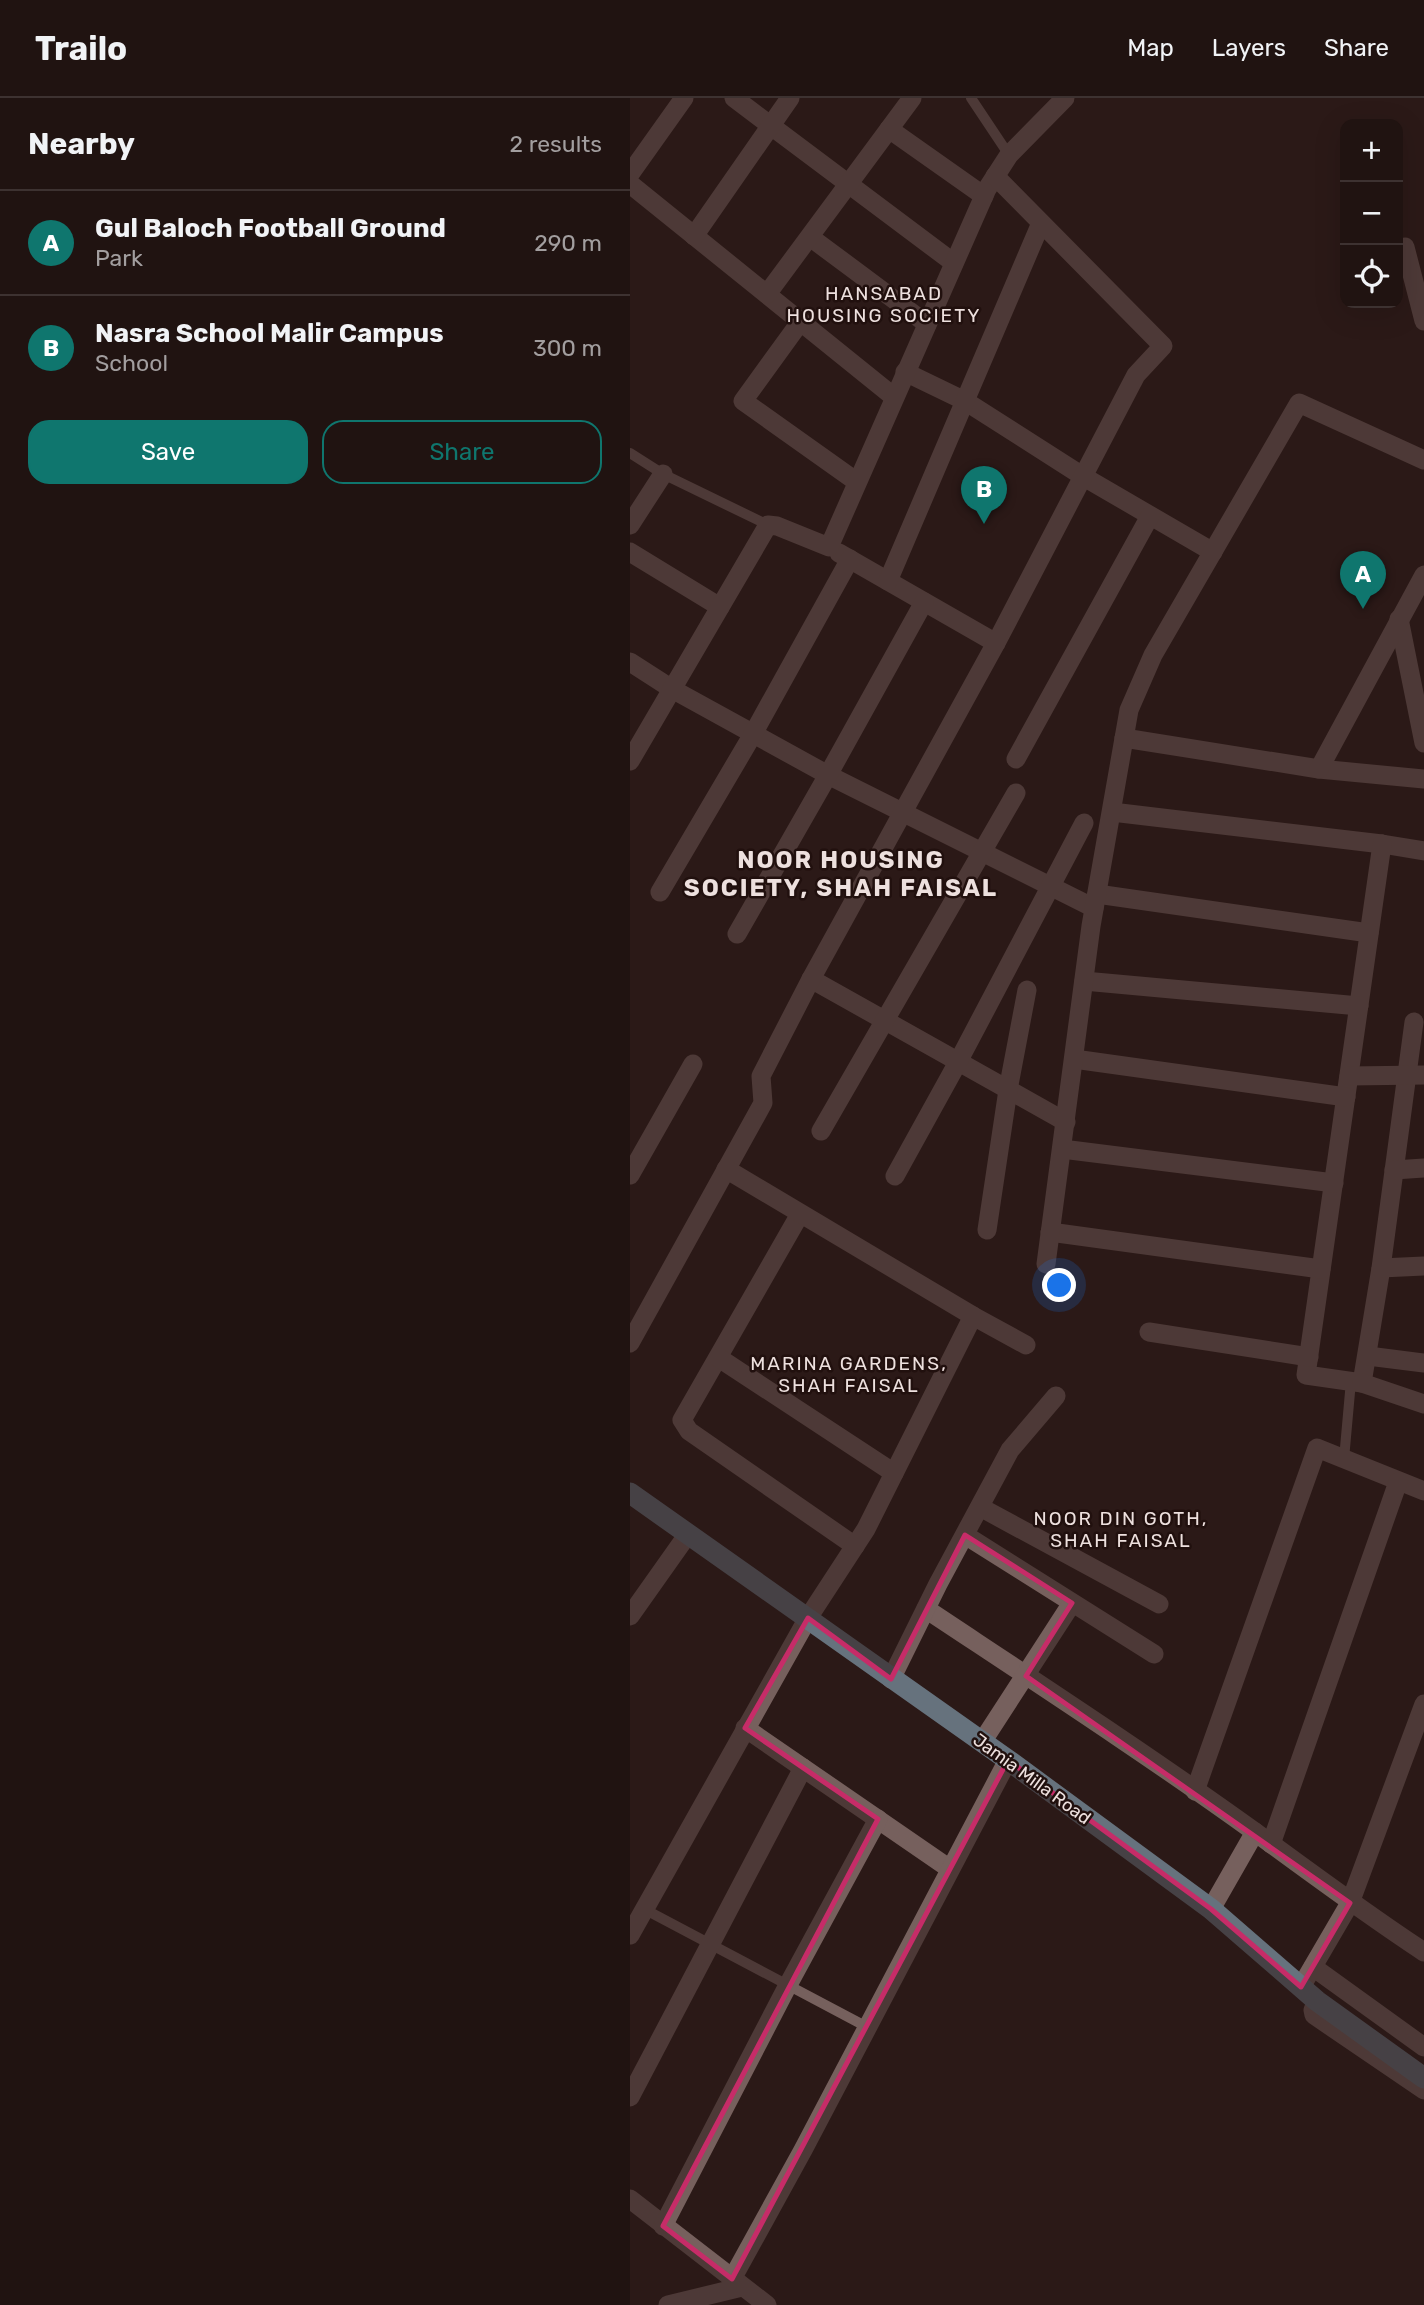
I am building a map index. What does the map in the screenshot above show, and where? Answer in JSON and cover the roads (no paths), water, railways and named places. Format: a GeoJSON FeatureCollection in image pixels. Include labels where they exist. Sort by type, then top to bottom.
{"type":"FeatureCollection","features":[{"type":"Feature","properties":{"kind":"main road","name":"Jamia Milla Road"},"geometry":{"type":"LineString","coordinates":[[630,1493],[1008,1760],[1211,1909],[1309,1994],[1424,2078]]}},
{"type":"Feature","properties":{"kind":"street"},"geometry":{"type":"LineString","coordinates":[[630,174],[684,98]]}},
{"type":"Feature","properties":{"kind":"street"},"geometry":{"type":"LineString","coordinates":[[734,98],[954,263]]}},
{"type":"Feature","properties":{"kind":"street"},"geometry":{"type":"LineString","coordinates":[[694,236],[790,98]]}},
{"type":"Feature","properties":{"kind":"street"},"geometry":{"type":"LineString","coordinates":[[767,295],[912,98]]}},
{"type":"Feature","properties":{"kind":"street"},"geometry":{"type":"LineString","coordinates":[[829,547],[984,196],[1009,155],[1065,98]]}},
{"type":"Feature","properties":{"kind":"street"},"geometry":{"type":"LineString","coordinates":[[890,129],[984,196]]}},
{"type":"Feature","properties":{"kind":"street"},"geometry":{"type":"LineString","coordinates":[[630,1343],[763,1103],[761,1076],[811,979],[996,643],[1136,375],[1163,346],[995,176]]}},
{"type":"Feature","properties":{"kind":"street"},"geometry":{"type":"LineString","coordinates":[[630,184],[894,397]]}},
{"type":"Feature","properties":{"kind":"street"},"geometry":{"type":"LineString","coordinates":[[888,581],[1041,223]]}},
{"type":"Feature","properties":{"kind":"street"},"geometry":{"type":"LineString","coordinates":[[810,237],[927,324]]}},
{"type":"Feature","properties":{"kind":"street"},"geometry":{"type":"LineString","coordinates":[[1405,247],[1424,321]]}},
{"type":"Feature","properties":{"kind":"street"},"geometry":{"type":"LineString","coordinates":[[801,321],[743,401],[858,482]]}},
{"type":"Feature","properties":{"kind":"street"},"geometry":{"type":"LineString","coordinates":[[905,372],[965,401],[1084,477],[1213,552]]}},
{"type":"Feature","properties":{"kind":"street"},"geometry":{"type":"LineString","coordinates":[[1046,1264],[1095,901],[1129,710],[1153,655],[1299,403],[1424,460]]}},
{"type":"Feature","properties":{"kind":"street"},"geometry":{"type":"LineString","coordinates":[[630,525],[663,474]]}},
{"type":"Feature","properties":{"kind":"street"},"geometry":{"type":"LineString","coordinates":[[1016,759],[1150,516]]}},
{"type":"Feature","properties":{"kind":"street"},"geometry":{"type":"LineString","coordinates":[[630,761],[768,525],[777,526],[829,547],[996,643]]}},
{"type":"Feature","properties":{"kind":"street"},"geometry":{"type":"LineString","coordinates":[[630,552],[720,607]]}},
{"type":"Feature","properties":{"kind":"street"},"geometry":{"type":"LineString","coordinates":[[660,892],[850,559]]}},
{"type":"Feature","properties":{"kind":"street"},"geometry":{"type":"LineString","coordinates":[[1319,769],[1424,575]]}},
{"type":"Feature","properties":{"kind":"street"},"geometry":{"type":"LineString","coordinates":[[737,934],[924,601]]}},
{"type":"Feature","properties":{"kind":"street"},"geometry":{"type":"LineString","coordinates":[[1399,619],[1424,743]]}},
{"type":"Feature","properties":{"kind":"street"},"geometry":{"type":"LineString","coordinates":[[630,662],[672,690],[828,775],[1050,886],[1095,901],[1369,933]]}},
{"type":"Feature","properties":{"kind":"street"},"geometry":{"type":"LineString","coordinates":[[1125,738],[1319,769],[1424,779]]}},
{"type":"Feature","properties":{"kind":"street"},"geometry":{"type":"LineString","coordinates":[[821,1131],[1016,793]]}},
{"type":"Feature","properties":{"kind":"street"},"geometry":{"type":"LineString","coordinates":[[1112,812],[1382,844],[1424,852]]}},
{"type":"Feature","properties":{"kind":"street"},"geometry":{"type":"LineString","coordinates":[[895,1176],[1084,824]]}},
{"type":"Feature","properties":{"kind":"street"},"geometry":{"type":"LineString","coordinates":[[1382,844],[1306,1376],[1356,1382],[1424,1404]]}},
{"type":"Feature","properties":{"kind":"street"},"geometry":{"type":"LineString","coordinates":[[811,979],[1066,1122]]}},
{"type":"Feature","properties":{"kind":"street"},"geometry":{"type":"LineString","coordinates":[[1084,981],[1359,1006]]}},
{"type":"Feature","properties":{"kind":"street"},"geometry":{"type":"LineString","coordinates":[[987,1230],[1008,1090],[1027,990]]}},
{"type":"Feature","properties":{"kind":"street"},"geometry":{"type":"LineString","coordinates":[[1356,1382],[1368,1356],[1394,1170],[1416,1074],[1414,1022]]}},
{"type":"Feature","properties":{"kind":"street"},"geometry":{"type":"LineString","coordinates":[[1074,1059],[1346,1097]]}},
{"type":"Feature","properties":{"kind":"street"},"geometry":{"type":"LineString","coordinates":[[630,1175],[693,1064]]}},
{"type":"Feature","properties":{"kind":"street"},"geometry":{"type":"LineString","coordinates":[[1349,1076],[1416,1074]]}},
{"type":"Feature","properties":{"kind":"street"},"geometry":{"type":"LineString","coordinates":[[1062,1149],[1334,1183]]}},
{"type":"Feature","properties":{"kind":"street"},"geometry":{"type":"LineString","coordinates":[[1394,1170],[1424,1168]]}},
{"type":"Feature","properties":{"kind":"street"},"geometry":{"type":"LineString","coordinates":[[726,1169],[1026,1345]]}},
{"type":"Feature","properties":{"kind":"street"},"geometry":{"type":"LineString","coordinates":[[800,1214],[682,1420],[684,1426],[855,1546]]}},
{"type":"Feature","properties":{"kind":"street"},"geometry":{"type":"LineString","coordinates":[[1050,1232],[1321,1269]]}},
{"type":"Feature","properties":{"kind":"street"},"geometry":{"type":"LineString","coordinates":[[1381,1268],[1424,1266]]}},
{"type":"Feature","properties":{"kind":"street"},"geometry":{"type":"LineString","coordinates":[[630,1934],[808,1618],[866,1529],[973,1316]]}},
{"type":"Feature","properties":{"kind":"street"},"geometry":{"type":"LineString","coordinates":[[1149,1332],[1309,1357]]}},
{"type":"Feature","properties":{"kind":"street"},"geometry":{"type":"LineString","coordinates":[[1368,1356],[1424,1363]]}},
{"type":"Feature","properties":{"kind":"street"},"geometry":{"type":"LineString","coordinates":[[719,1358],[894,1474]]}},
{"type":"Feature","properties":{"kind":"street"},"geometry":{"type":"LineString","coordinates":[[891,1679],[1010,1450],[1056,1396]]}},
{"type":"Feature","properties":{"kind":"street"},"geometry":{"type":"LineString","coordinates":[[1195,1791],[1317,1448],[1424,1491]]}},
{"type":"Feature","properties":{"kind":"street"},"geometry":{"type":"LineString","coordinates":[[1211,1909],[1263,1838],[1398,1482]]}},
{"type":"Feature","properties":{"kind":"street"},"geometry":{"type":"LineString","coordinates":[[979,1507],[1159,1604]]}},
{"type":"Feature","properties":{"kind":"street"},"geometry":{"type":"LineString","coordinates":[[630,1616],[688,1534]]}},
{"type":"Feature","properties":{"kind":"street"},"geometry":{"type":"LineString","coordinates":[[965,1535],[1154,1654]]}},
{"type":"Feature","properties":{"kind":"street"},"geometry":{"type":"LineString","coordinates":[[982,1742],[1072,1603]]}},
{"type":"Feature","properties":{"kind":"street"},"geometry":{"type":"LineString","coordinates":[[926,1609],[1195,1791],[1350,1903],[1424,1952]]}},
{"type":"Feature","properties":{"kind":"street"},"geometry":{"type":"LineString","coordinates":[[1424,1704],[1350,1903],[1312,1967],[1309,1994],[1314,2015],[1424,2090]]}},
{"type":"Feature","properties":{"kind":"street"},"geometry":{"type":"LineString","coordinates":[[745,1728],[950,1869]]}},
{"type":"Feature","properties":{"kind":"street"},"geometry":{"type":"LineString","coordinates":[[668,2305],[737,2283],[867,2027],[1008,1760]]}},
{"type":"Feature","properties":{"kind":"street"},"geometry":{"type":"LineString","coordinates":[[630,2097],[803,1768]]}},
{"type":"Feature","properties":{"kind":"street"},"geometry":{"type":"LineString","coordinates":[[663,2226],[878,1819]]}},
{"type":"Feature","properties":{"kind":"street"},"geometry":{"type":"LineString","coordinates":[[1312,1967],[1424,2047]]}},
{"type":"Feature","properties":{"kind":"street"},"geometry":{"type":"LineString","coordinates":[[630,2199],[767,2305]]}},
{"type":"Feature","properties":{"kind":"lane"},"geometry":{"type":"LineString","coordinates":[[971,98],[1009,155]]}},
{"type":"Feature","properties":{"kind":"lane"},"geometry":{"type":"LineString","coordinates":[[630,453],[663,474],[768,525]]}},
{"type":"Feature","properties":{"kind":"lane"},"geometry":{"type":"LineString","coordinates":[[1344,1460],[1356,1382]]}},
{"type":"Feature","properties":{"kind":"lane"},"geometry":{"type":"LineString","coordinates":[[644,1909],[867,2027]]}},
{"type":"Feature","properties":{"kind":"place","name":"Nasra School Malir Campus"},"geometry":{"type":"Point","coordinates":[984,524]}},
{"type":"Feature","properties":{"kind":"place","name":"Gul Baloch Football Ground"},"geometry":{"type":"Point","coordinates":[1363,609]}},
{"type":"Feature","properties":{"kind":"district","name":"HANSABAD HOUSING SOCIETY"},"geometry":{"type":"Point","coordinates":[884,304]}},
{"type":"Feature","properties":{"kind":"district","name":"NOOR HOUSING SOCIETY, SHAH FAISAL"},"geometry":{"type":"Point","coordinates":[841,874]}},
{"type":"Feature","properties":{"kind":"district","name":"MARINA GARDENS, SHAH FAISAL"},"geometry":{"type":"Point","coordinates":[849,1374]}},
{"type":"Feature","properties":{"kind":"district","name":"NOOR DIN GOTH, SHAH FAISAL"},"geometry":{"type":"Point","coordinates":[1121,1529]}}]}
